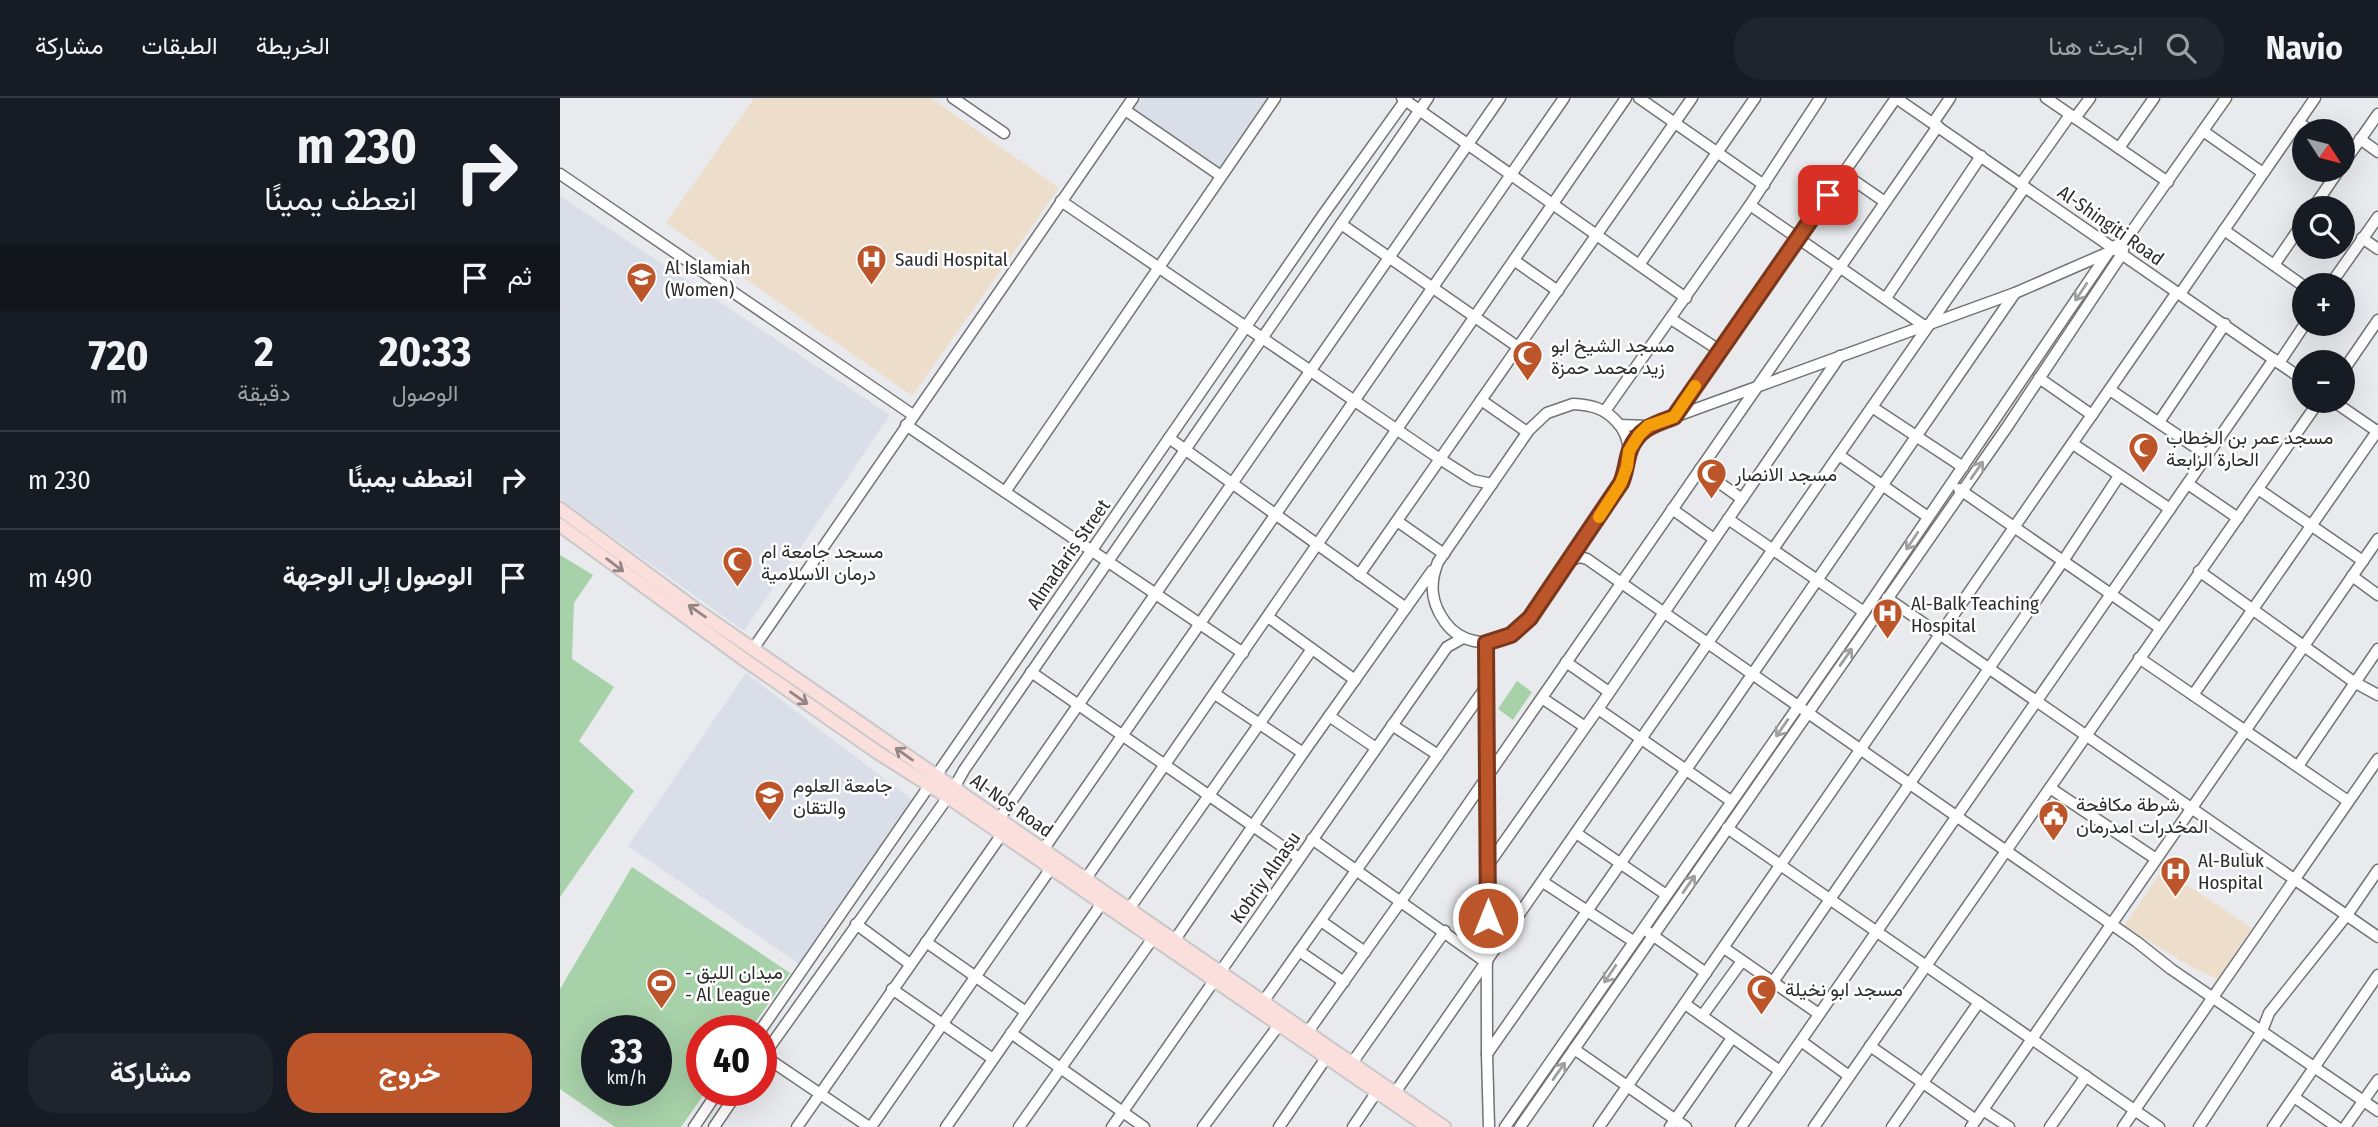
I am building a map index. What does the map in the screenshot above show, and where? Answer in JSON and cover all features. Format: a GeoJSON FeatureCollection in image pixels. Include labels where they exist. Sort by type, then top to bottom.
{"type":"FeatureCollection","features":[{"type":"Feature","properties":{"kind":"main road","name":"Al-Nos Road"},"geometry":{"type":"LineString","coordinates":[[560,509],[933,780],[999,819],[1174,941],[1279,1025],[1326,1058],[1394,1094],[1444,1127]]}},
{"type":"Feature","properties":{"kind":"main road","name":"Al-Nos Road"},"geometry":{"type":"LineString","coordinates":[[560,525],[877,752],[933,780]]}},
{"type":"Feature","properties":{"kind":"main road","name":"Al-Nos Road"},"geometry":{"type":"LineString","coordinates":[[951,792],[1002,834],[1153,938],[1263,1002],[1352,1063],[1428,1127]]}},
{"type":"Feature","properties":{"kind":"street"},"geometry":{"type":"LineString","coordinates":[[953,98],[1004,133]]}},
{"type":"Feature","properties":{"kind":"street"},"geometry":{"type":"LineString","coordinates":[[753,649],[1133,98]]}},
{"type":"Feature","properties":{"kind":"street"},"geometry":{"type":"LineString","coordinates":[[1005,492],[1275,98]]}},
{"type":"Feature","properties":{"kind":"street","name":"Almadaris Street"},"geometry":{"type":"LineString","coordinates":[[777,1035],[951,792],[1107,561],[1428,98]]}},
{"type":"Feature","properties":{"kind":"street"},"geometry":{"type":"LineString","coordinates":[[999,819],[1500,98]]}},
{"type":"Feature","properties":{"kind":"street"},"geometry":{"type":"LineString","coordinates":[[1043,850],[1564,98]]}},
{"type":"Feature","properties":{"kind":"street"},"geometry":{"type":"LineString","coordinates":[[1086,880],[1626,98]]}},
{"type":"Feature","properties":{"kind":"street"},"geometry":{"type":"LineString","coordinates":[[1639,98],[1764,185]]}},
{"type":"Feature","properties":{"kind":"street"},"geometry":{"type":"LineString","coordinates":[[1359,575],[1692,98]]}},
{"type":"Feature","properties":{"kind":"street"},"geometry":{"type":"LineString","coordinates":[[1639,265],[1755,98]]}},
{"type":"Feature","properties":{"kind":"street"},"geometry":{"type":"LineString","coordinates":[[1605,411],[1764,185],[1820,98]]}},
{"type":"Feature","properties":{"kind":"street"},"geometry":{"type":"LineString","coordinates":[[1674,417],[1896,98]]}},
{"type":"Feature","properties":{"kind":"street","name":"Al-Shingiti Road"},"geometry":{"type":"LineString","coordinates":[[1896,98],[2110,250],[2122,254],[2292,372]]}},
{"type":"Feature","properties":{"kind":"street"},"geometry":{"type":"LineString","coordinates":[[1307,1033],[1487,778],[1885,202],[1950,98]]}},
{"type":"Feature","properties":{"kind":"street"},"geometry":{"type":"LineString","coordinates":[[2046,98],[2168,182]]}},
{"type":"Feature","properties":{"kind":"street"},"geometry":{"type":"LineString","coordinates":[[1394,1094],[1839,455],[1926,324],[2073,117],[2090,98]]}},
{"type":"Feature","properties":{"kind":"street"},"geometry":{"type":"LineString","coordinates":[[2119,148],[2154,98]]}},
{"type":"Feature","properties":{"kind":"street"},"geometry":{"type":"LineString","coordinates":[[1620,425],[1648,426],[1674,417],[2015,293],[2110,250],[2125,241],[2226,98]]}},
{"type":"Feature","properties":{"kind":"street"},"geometry":{"type":"LineString","coordinates":[[2300,119],[2315,98]]}},
{"type":"Feature","properties":{"kind":"street"},"geometry":{"type":"LineString","coordinates":[[1405,99],[1686,298]]}},
{"type":"Feature","properties":{"kind":"street","name":"Almadaris Street"},"geometry":{"type":"LineString","coordinates":[[771,1015],[1405,99]]}},
{"type":"Feature","properties":{"kind":"street"},"geometry":{"type":"LineString","coordinates":[[1125,110],[1221,176]]}},
{"type":"Feature","properties":{"kind":"street"},"geometry":{"type":"LineString","coordinates":[[2356,145],[2378,114]]}},
{"type":"Feature","properties":{"kind":"street"},"geometry":{"type":"LineString","coordinates":[[2203,131],[2263,173]]}},
{"type":"Feature","properties":{"kind":"street"},"geometry":{"type":"LineString","coordinates":[[1599,1127],[2292,131]]}},
{"type":"Feature","properties":{"kind":"street"},"geometry":{"type":"LineString","coordinates":[[2361,139],[2378,152]]}},
{"type":"Feature","properties":{"kind":"street"},"geometry":{"type":"LineString","coordinates":[[1886,298],[1981,156]]}},
{"type":"Feature","properties":{"kind":"street"},"geometry":{"type":"LineString","coordinates":[[1843,173],[1885,202]]}},
{"type":"Feature","properties":{"kind":"street"},"geometry":{"type":"LineString","coordinates":[[560,174],[913,415]]}},
{"type":"Feature","properties":{"kind":"street"},"geometry":{"type":"LineString","coordinates":[[1061,201],[1397,431],[1473,480],[1492,484]]}},
{"type":"Feature","properties":{"kind":"street"},"geometry":{"type":"LineString","coordinates":[[1750,205],[1926,324]]}},
{"type":"Feature","properties":{"kind":"street"},"geometry":{"type":"LineString","coordinates":[[2338,273],[2378,217]]}},
{"type":"Feature","properties":{"kind":"street"},"geometry":{"type":"LineString","coordinates":[[1341,224],[1518,347]]}},
{"type":"Feature","properties":{"kind":"street"},"geometry":{"type":"LineString","coordinates":[[2224,230],[2292,278]]}},
{"type":"Feature","properties":{"kind":"street"},"geometry":{"type":"LineString","coordinates":[[2362,238],[2378,249]]}},
{"type":"Feature","properties":{"kind":"street"},"geometry":{"type":"LineString","coordinates":[[2274,265],[2292,239]]}},
{"type":"Feature","properties":{"kind":"street"},"geometry":{"type":"LineString","coordinates":[[1520,1127],[1962,491],[2122,254],[2125,241]]}},
{"type":"Feature","properties":{"kind":"street"},"geometry":{"type":"LineString","coordinates":[[1505,1127],[1864,612],[2110,250]]}},
{"type":"Feature","properties":{"kind":"street"},"geometry":{"type":"LineString","coordinates":[[1515,261],[1558,291]]}},
{"type":"Feature","properties":{"kind":"street"},"geometry":{"type":"LineString","coordinates":[[1487,1054],[2015,293]]}},
{"type":"Feature","properties":{"kind":"street"},"geometry":{"type":"LineString","coordinates":[[1671,318],[1719,350]]}},
{"type":"Feature","properties":{"kind":"street"},"geometry":{"type":"LineString","coordinates":[[2355,354],[2378,320]]}},
{"type":"Feature","properties":{"kind":"street"},"geometry":{"type":"LineString","coordinates":[[2159,422],[2225,324]]}},
{"type":"Feature","properties":{"kind":"street"},"geometry":{"type":"LineString","coordinates":[[1741,1127],[2207,455],[2296,336]]}},
{"type":"Feature","properties":{"kind":"street"},"geometry":{"type":"LineString","coordinates":[[1488,865],[1840,356]]}},
{"type":"Feature","properties":{"kind":"street"},"geometry":{"type":"LineString","coordinates":[[2039,378],[2092,415]]}},
{"type":"Feature","properties":{"kind":"street"},"geometry":{"type":"LineString","coordinates":[[2110,390],[2207,455]]}},
{"type":"Feature","properties":{"kind":"street"},"geometry":{"type":"LineString","coordinates":[[1481,400],[1527,432]]}},
{"type":"Feature","properties":{"kind":"street"},"geometry":{"type":"LineString","coordinates":[[1174,941],[1527,432],[1542,416],[1562,406],[1586,405],[1605,411],[1620,425],[1629,451],[1621,483],[1571,560],[1522,627],[1502,639],[1486,643],[1464,638],[1448,627],[1435,605],[1432,592],[1432,579],[1441,558]]}},
{"type":"Feature","properties":{"kind":"street"},"geometry":{"type":"LineString","coordinates":[[1872,407],[1963,467]]}},
{"type":"Feature","properties":{"kind":"street"},"geometry":{"type":"LineString","coordinates":[[1814,1127],[2311,413]]}},
{"type":"Feature","properties":{"kind":"street"},"geometry":{"type":"LineString","coordinates":[[2193,695],[2378,431],[2351,413]]}},
{"type":"Feature","properties":{"kind":"street"},"geometry":{"type":"LineString","coordinates":[[906,425],[1243,653]]}},
{"type":"Feature","properties":{"kind":"street"},"geometry":{"type":"LineString","coordinates":[[1629,451],[1648,426]]}},
{"type":"Feature","properties":{"kind":"street"},"geometry":{"type":"LineString","coordinates":[[1169,438],[1406,608]]}},
{"type":"Feature","properties":{"kind":"street"},"geometry":{"type":"LineString","coordinates":[[2073,444],[2170,509]]}},
{"type":"Feature","properties":{"kind":"street"},"geometry":{"type":"LineString","coordinates":[[1839,455],[1928,517]]}},
{"type":"Feature","properties":{"kind":"street"},"geometry":{"type":"LineString","coordinates":[[1700,469],[1742,499]]}},
{"type":"Feature","properties":{"kind":"street"},"geometry":{"type":"LineString","coordinates":[[1773,982],[2119,476]]}},
{"type":"Feature","properties":{"kind":"street"},"geometry":{"type":"LineString","coordinates":[[1473,480],[1482,499]]}},
{"type":"Feature","properties":{"kind":"street"},"geometry":{"type":"LineString","coordinates":[[1951,484],[2160,628]]}},
{"type":"Feature","properties":{"kind":"street"},"geometry":{"type":"LineString","coordinates":[[2188,484],[2238,518]]}},
{"type":"Feature","properties":{"kind":"street"},"geometry":{"type":"LineString","coordinates":[[2258,489],[2363,561]]}},
{"type":"Feature","properties":{"kind":"street"},"geometry":{"type":"LineString","coordinates":[[1672,509],[1714,539]]}},
{"type":"Feature","properties":{"kind":"street"},"geometry":{"type":"LineString","coordinates":[[1728,519],[1864,612]]}},
{"type":"Feature","properties":{"kind":"street"},"geometry":{"type":"LineString","coordinates":[[1397,521],[1441,558]]}},
{"type":"Feature","properties":{"kind":"street"},"geometry":{"type":"LineString","coordinates":[[1583,541],[1593,564]]}},
{"type":"Feature","properties":{"kind":"street"},"geometry":{"type":"LineString","coordinates":[[1870,1046],[1973,1124],[2352,576],[2376,546]]}},
{"type":"Feature","properties":{"kind":"street"},"geometry":{"type":"LineString","coordinates":[[1571,560],[1583,558],[1593,564],[2378,1111]]}},
{"type":"Feature","properties":{"kind":"street"},"geometry":{"type":"LineString","coordinates":[[2199,571],[2354,682],[2378,695]]}},
{"type":"Feature","properties":{"kind":"street"},"geometry":{"type":"LineString","coordinates":[[2352,576],[2378,594]]}},
{"type":"Feature","properties":{"kind":"street"},"geometry":{"type":"LineString","coordinates":[[1887,598],[2378,937]]}},
{"type":"Feature","properties":{"kind":"street"},"geometry":{"type":"LineString","coordinates":[[1268,617],[1354,680]]}},
{"type":"Feature","properties":{"kind":"street"},"geometry":{"type":"LineString","coordinates":[[1447,647],[1448,627]]}},
{"type":"Feature","properties":{"kind":"street"},"geometry":{"type":"LineString","coordinates":[[1447,647],[1464,638]]}},
{"type":"Feature","properties":{"kind":"street"},"geometry":{"type":"LineString","coordinates":[[1486,643],[1489,1127]]}},
{"type":"Feature","properties":{"kind":"street","name":"Kobriy Alnasu"},"geometry":{"type":"LineString","coordinates":[[1112,1127],[1447,647]]}},
{"type":"Feature","properties":{"kind":"street"},"geometry":{"type":"LineString","coordinates":[[1129,909],[1312,649]]}},
{"type":"Feature","properties":{"kind":"street"},"geometry":{"type":"LineString","coordinates":[[2298,766],[2378,649]]}},
{"type":"Feature","properties":{"kind":"street"},"geometry":{"type":"LineString","coordinates":[[2139,658],[2348,801]]}},
{"type":"Feature","properties":{"kind":"street"},"geometry":{"type":"LineString","coordinates":[[1566,662],[1609,692]]}},
{"type":"Feature","properties":{"kind":"street"},"geometry":{"type":"LineString","coordinates":[[1031,672],[1299,858]]}},
{"type":"Feature","properties":{"kind":"street"},"geometry":{"type":"LineString","coordinates":[[1263,1002],[1486,687]]}},
{"type":"Feature","properties":{"kind":"street"},"geometry":{"type":"LineString","coordinates":[[1215,694],[1303,753]]}},
{"type":"Feature","properties":{"kind":"street"},"geometry":{"type":"LineString","coordinates":[[1542,698],[1585,727]]}},
{"type":"Feature","properties":{"kind":"street"},"geometry":{"type":"LineString","coordinates":[[1598,709],[1731,801]]}},
{"type":"Feature","properties":{"kind":"street"},"geometry":{"type":"LineString","coordinates":[[1329,716],[1376,748]]}},
{"type":"Feature","properties":{"kind":"street"},"geometry":{"type":"LineString","coordinates":[[1392,725],[1438,755]]}},
{"type":"Feature","properties":{"kind":"street"},"geometry":{"type":"LineString","coordinates":[[2123,1127],[2378,759]]}},
{"type":"Feature","properties":{"kind":"street"},"geometry":{"type":"LineString","coordinates":[[2050,788],[2156,859]]}},
{"type":"Feature","properties":{"kind":"street"},"geometry":{"type":"LineString","coordinates":[[1727,828],[2159,1127]]}},
{"type":"Feature","properties":{"kind":"street"},"geometry":{"type":"LineString","coordinates":[[1576,833],[1665,894]]}},
{"type":"Feature","properties":{"kind":"street"},"geometry":{"type":"LineString","coordinates":[[797,1127],[1002,834]]}},
{"type":"Feature","properties":{"kind":"street"},"geometry":{"type":"LineString","coordinates":[[1312,839],[1487,962]]}},
{"type":"Feature","properties":{"kind":"street"},"geometry":{"type":"LineString","coordinates":[[777,1066],[870,1127],[1051,868]]}},
{"type":"Feature","properties":{"kind":"street"},"geometry":{"type":"LineString","coordinates":[[2199,1127],[2262,1031],[2269,1013],[2347,915],[2378,870]]}},
{"type":"Feature","properties":{"kind":"street"},"geometry":{"type":"LineString","coordinates":[[1543,882],[1633,942]]}},
{"type":"Feature","properties":{"kind":"street"},"geometry":{"type":"LineString","coordinates":[[946,1127],[1102,902]]}},
{"type":"Feature","properties":{"kind":"street"},"geometry":{"type":"LineString","coordinates":[[1321,921],[1365,952]]}},
{"type":"Feature","properties":{"kind":"street"},"geometry":{"type":"LineString","coordinates":[[856,923],[910,964]]}},
{"type":"Feature","properties":{"kind":"street"},"geometry":{"type":"LineString","coordinates":[[1642,928],[1706,973]]}},
{"type":"Feature","properties":{"kind":"street"},"geometry":{"type":"LineString","coordinates":[[1352,1063],[1445,931]]}},
{"type":"Feature","properties":{"kind":"street"},"geometry":{"type":"LineString","coordinates":[[1019,1127],[1153,938]]}},
{"type":"Feature","properties":{"kind":"street"},"geometry":{"type":"LineString","coordinates":[[926,942],[1026,1012]]}},
{"type":"Feature","properties":{"kind":"street"},"geometry":{"type":"LineString","coordinates":[[1724,948],[1819,1014]]}},
{"type":"Feature","properties":{"kind":"street"},"geometry":{"type":"LineString","coordinates":[[1299,951],[1344,982]]}},
{"type":"Feature","properties":{"kind":"street"},"geometry":{"type":"LineString","coordinates":[[1702,1016],[1742,961]]}},
{"type":"Feature","properties":{"kind":"street"},"geometry":{"type":"LineString","coordinates":[[2273,1127],[2378,975]]}},
{"type":"Feature","properties":{"kind":"street"},"geometry":{"type":"LineString","coordinates":[[892,989],[993,1059]]}},
{"type":"Feature","properties":{"kind":"street"},"geometry":{"type":"LineString","coordinates":[[1892,1127],[1979,1002]]}},
{"type":"Feature","properties":{"kind":"street"},"geometry":{"type":"LineString","coordinates":[[1685,1004],[1780,1071]]}},
{"type":"Feature","properties":{"kind":"street"},"geometry":{"type":"LineString","coordinates":[[1203,1127],[1279,1025]]}},
{"type":"Feature","properties":{"kind":"street"},"geometry":{"type":"LineString","coordinates":[[1011,1033],[1144,1127]]}},
{"type":"Feature","properties":{"kind":"street"},"geometry":{"type":"LineString","coordinates":[[1673,1123],[1732,1038]]}},
{"type":"Feature","properties":{"kind":"street"},"geometry":{"type":"LineString","coordinates":[[1801,1041],[1849,1076]]}},
{"type":"Feature","properties":{"kind":"street"},"geometry":{"type":"LineString","coordinates":[[1574,1049],[1673,1123],[1686,1127]]}},
{"type":"Feature","properties":{"kind":"street"},"geometry":{"type":"LineString","coordinates":[[1279,1127],[1326,1058]]}},
{"type":"Feature","properties":{"kind":"street"},"geometry":{"type":"LineString","coordinates":[[2050,1127],[2086,1076]]}},
{"type":"Feature","properties":{"kind":"street"},"geometry":{"type":"LineString","coordinates":[[2345,1127],[2378,1080]]}},
{"type":"Feature","properties":{"kind":"street"},"geometry":{"type":"LineString","coordinates":[[1353,1127],[1379,1088]]}},
{"type":"Feature","properties":{"kind":"street"},"geometry":{"type":"LineString","coordinates":[[2294,1097],[2337,1127]]}},
{"type":"Feature","properties":{"kind":"street"},"geometry":{"type":"LineString","coordinates":[[694,1127],[708,1106]]}},
{"type":"Feature","properties":{"kind":"street"},"geometry":{"type":"LineString","coordinates":[[714,1127],[728,1106]]}},
{"type":"Feature","properties":{"kind":"street"},"geometry":{"type":"LineString","coordinates":[[1983,1110],[2009,1127]]}},
{"type":"Feature","properties":{"kind":"shaded area","name":"Saudi Hospital"},"geometry":{"type":"Polygon","coordinates":[[[754,98],[931,98],[1059,188],[912,396],[666,223],[754,98]]]}},
{"type":"Feature","properties":{"kind":"shaded area"},"geometry":{"type":"Polygon","coordinates":[[[1141,98],[1275,98],[1223,173],[1132,110],[1141,98]]]}},
{"type":"Feature","properties":{"kind":"shaded area","name":"Al Islamiah (Women)"},"geometry":{"type":"Polygon","coordinates":[[[560,196],[890,415],[744,631],[560,499],[560,196]]]}},
{"type":"Feature","properties":{"kind":"shaded area","name":"جامعة العلوم والتقان"},"geometry":{"type":"Polygon","coordinates":[[[746,673],[912,800],[799,964],[628,846],[746,673]]]}},
{"type":"Feature","properties":{"kind":"shaded area","name":"Al-Buluk Hospital"},"geometry":{"type":"Polygon","coordinates":[[[2163,869],[2252,928],[2218,979],[2193,968],[2124,926],[2163,869]]]}},
{"type":"Feature","properties":{"kind":"green space"},"geometry":{"type":"Polygon","coordinates":[[[560,555],[593,575],[574,603],[572,659],[614,687],[579,741],[634,791],[560,897],[560,555]]]}},
{"type":"Feature","properties":{"kind":"green space"},"geometry":{"type":"Polygon","coordinates":[[[1517,681],[1532,692],[1513,720],[1498,709],[1517,681]]]}},
{"type":"Feature","properties":{"kind":"green space","name":"- ميدان الليق - Al League"},"geometry":{"type":"Polygon","coordinates":[[[632,867],[790,973],[760,1015],[686,1015],[686,1106],[696,1106],[681,1127],[615,1127],[585,1106],[672,1106],[672,1015],[581,1015],[581,1104],[560,1089],[560,989],[632,867]]]}},
{"type":"Feature","properties":{"kind":"slow traffic"},"geometry":{"type":"LineString","coordinates":[[1599,517],[1625,475],[1629,451],[1639,435],[1648,426],[1674,417],[1695,386]]}},
{"type":"Feature","properties":{"kind":"place","name":"Saudi Hospital"},"geometry":{"type":"Point","coordinates":[872,286]}},
{"type":"Feature","properties":{"kind":"place","name":"Al Islamiah (Women)"},"geometry":{"type":"Point","coordinates":[642,305]}},
{"type":"Feature","properties":{"kind":"place","name":"مسجد الشيخ ابو زيد محمد حمزة"},"geometry":{"type":"Point","coordinates":[1528,383]}},
{"type":"Feature","properties":{"kind":"place","name":"مسجد عمر بن الخطاب الحارة الرابعة"},"geometry":{"type":"Point","coordinates":[2143,475]}},
{"type":"Feature","properties":{"kind":"place","name":"مسجد الانصار"},"geometry":{"type":"Point","coordinates":[1712,501]}},
{"type":"Feature","properties":{"kind":"place","name":"مسجد جامعة ام درمان الاسلامية"},"geometry":{"type":"Point","coordinates":[738,589]}},
{"type":"Feature","properties":{"kind":"place","name":"Al-Balk Teaching Hospital"},"geometry":{"type":"Point","coordinates":[1888,641]}},
{"type":"Feature","properties":{"kind":"place","name":"جامعة العلوم والتقان"},"geometry":{"type":"Point","coordinates":[770,823]}},
{"type":"Feature","properties":{"kind":"place","name":"شرطة مكافحة المخدرات امدرمان"},"geometry":{"type":"Point","coordinates":[2053,842]}},
{"type":"Feature","properties":{"kind":"place","name":"Al-Buluk Hospital"},"geometry":{"type":"Point","coordinates":[2175,898]}},
{"type":"Feature","properties":{"kind":"place","name":"- ميدان الليق - Al League"},"geometry":{"type":"Point","coordinates":[662,1010]}},
{"type":"Feature","properties":{"kind":"place","name":"مسجد ابو نخيلة"},"geometry":{"type":"Point","coordinates":[1762,1016]}},
{"type":"Feature","properties":{"kind":"route"},"geometry":{"type":"LineString","coordinates":[[1488,918],[1486,643],[1511,635],[1530,618],[1621,483],[1629,451],[1639,435],[1648,426],[1674,417],[1828,195]]}}]}
